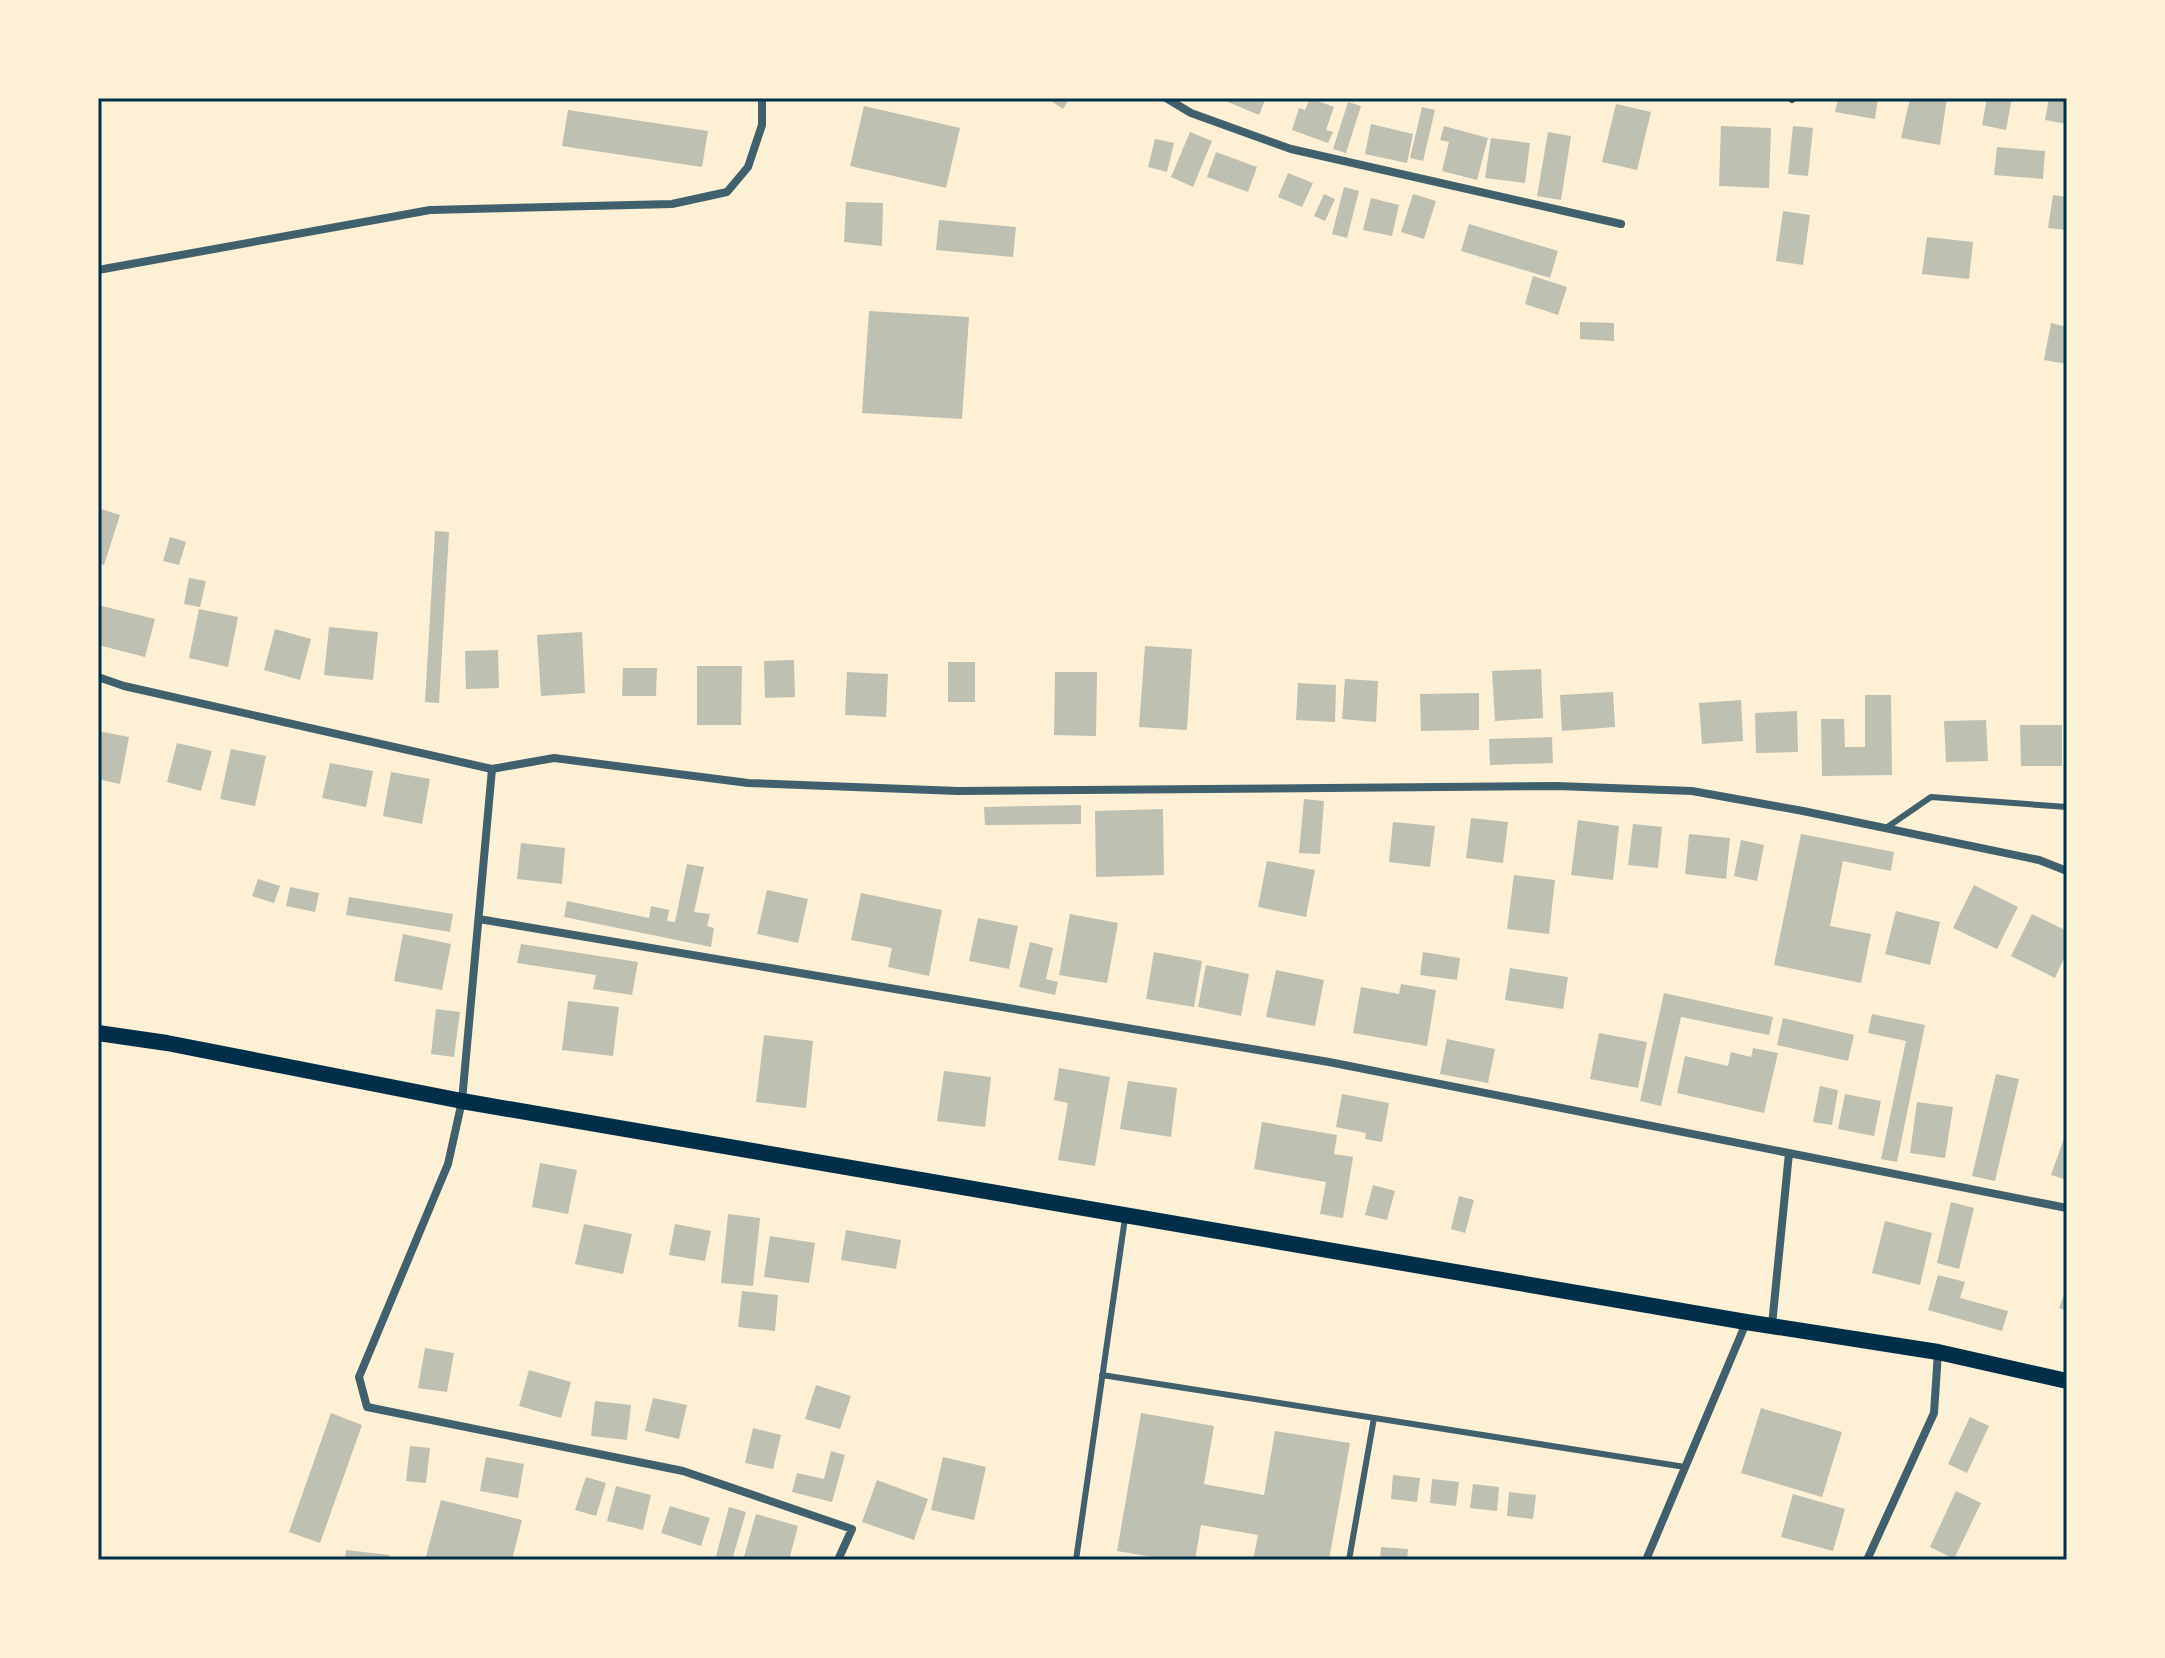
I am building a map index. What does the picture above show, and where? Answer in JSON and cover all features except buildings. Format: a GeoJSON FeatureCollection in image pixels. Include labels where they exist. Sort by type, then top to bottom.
{"type":"FeatureCollection","features":[{"type":"Feature","properties":{"kind":"main road"},"geometry":{"type":"LineString","coordinates":[[98,1033],[167,1043],[462,1101],[1746,1322],[1938,1352],[2067,1381]]}},
{"type":"Feature","properties":{"kind":"street"},"geometry":{"type":"LineString","coordinates":[[98,270],[430,210],[672,204],[727,192],[748,167],[762,125],[762,98]]}},
{"type":"Feature","properties":{"kind":"street"},"geometry":{"type":"LineString","coordinates":[[1166,98],[1191,113],[1291,149],[1621,224]]}},
{"type":"Feature","properties":{"kind":"street"},"geometry":{"type":"LineString","coordinates":[[98,677],[124,686],[492,769],[554,758],[748,783],[958,791],[1557,786],[1692,791],[2039,860],[2067,871]]}},
{"type":"Feature","properties":{"kind":"street"},"geometry":{"type":"LineString","coordinates":[[492,769],[462,1101],[448,1164],[359,1377],[367,1407],[683,1471],[852,1529],[838,1560]]}},
{"type":"Feature","properties":{"kind":"street"},"geometry":{"type":"LineString","coordinates":[[479,919],[1329,1062],[2067,1208]]}},
{"type":"Feature","properties":{"kind":"street"},"geometry":{"type":"LineString","coordinates":[[1772,1326],[1789,1153]]}},
{"type":"Feature","properties":{"kind":"street"},"geometry":{"type":"LineString","coordinates":[[1646,1560],[1746,1322]]}},
{"type":"Feature","properties":{"kind":"street"},"geometry":{"type":"LineString","coordinates":[[1867,1560],[1934,1413],[1938,1352]]}},
{"type":"Feature","properties":{"kind":"lane"},"geometry":{"type":"LineString","coordinates":[[1886,828],[1931,797],[2067,807]]}},
{"type":"Feature","properties":{"kind":"lane"},"geometry":{"type":"LineString","coordinates":[[1076,1560],[1125,1215]]}},
{"type":"Feature","properties":{"kind":"lane"},"geometry":{"type":"LineString","coordinates":[[1102,1375],[1685,1467]]}},
{"type":"Feature","properties":{"kind":"lane"},"geometry":{"type":"LineString","coordinates":[[1349,1560],[1374,1418]]}}]}
